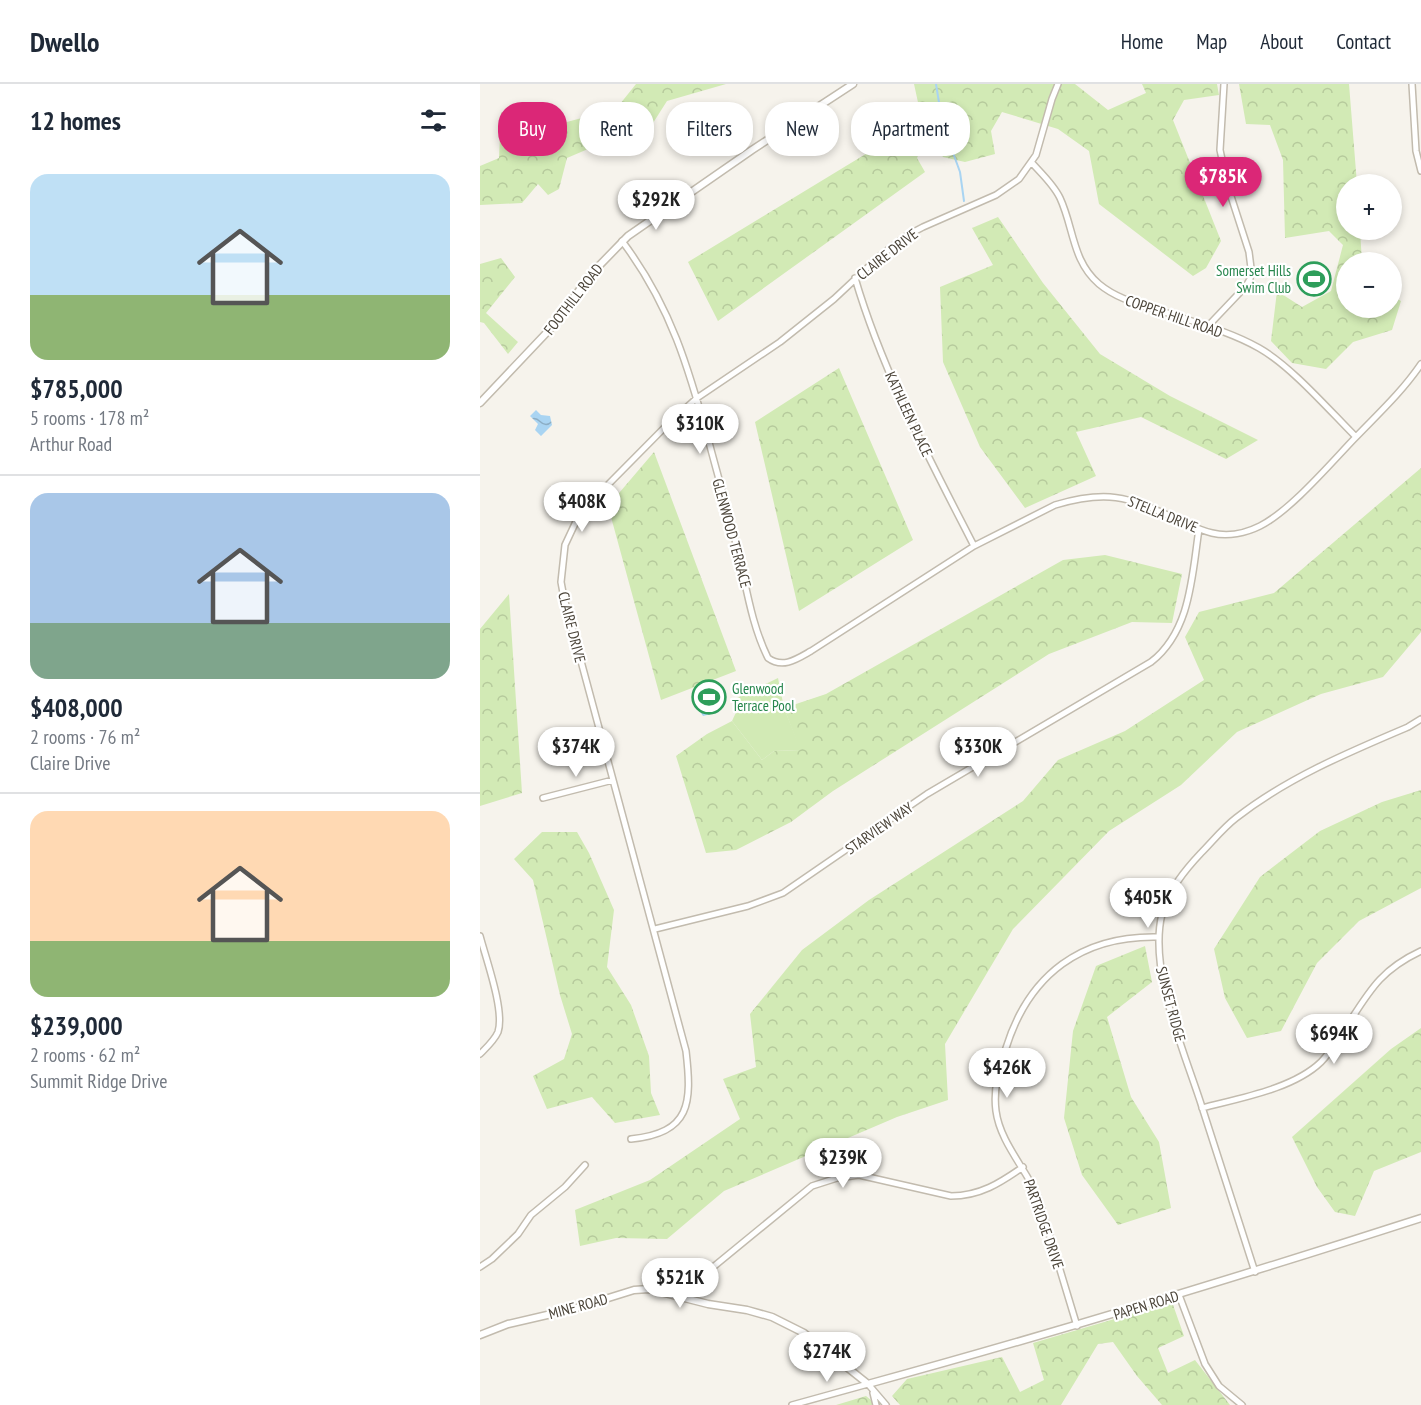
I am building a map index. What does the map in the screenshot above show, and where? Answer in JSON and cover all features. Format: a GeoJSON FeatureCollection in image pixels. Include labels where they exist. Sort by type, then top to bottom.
{"type":"FeatureCollection","features":[{"type":"Feature","properties":{"kind":"street","name":"FOOTHILL ROAD"},"geometry":{"type":"LineString","coordinates":[[480,403],[552,327],[592,273],[622,241],[667,208],[853,84]]}},
{"type":"Feature","properties":{"kind":"street","name":"CLAIRE DRIVE"},"geometry":{"type":"LineString","coordinates":[[631,1139],[655,1136],[675,1125],[685,1111],[688,1072],[686,1051],[564,598],[561,582],[565,545],[580,513],[697,398],[780,342],[834,299],[855,278],[906,236],[1011,187],[1032,163],[1039,149],[1058,84]]}},
{"type":"Feature","properties":{"kind":"street"},"geometry":{"type":"LineString","coordinates":[[1208,327],[1246,286],[1250,279],[1251,268],[1249,252],[1228,187],[1220,150],[1224,84]]}},
{"type":"Feature","properties":{"kind":"street"},"geometry":{"type":"LineString","coordinates":[[1413,84],[1416,151],[1421,171]]}},
{"type":"Feature","properties":{"kind":"street","name":"COPPER HILL ROAD"},"geometry":{"type":"LineString","coordinates":[[1032,163],[1060,198],[1078,259],[1090,276],[1119,297],[1208,327],[1258,347],[1274,358],[1356,437]]}},
{"type":"Feature","properties":{"kind":"street","name":"GLENWOOD TERRACE"},"geometry":{"type":"LineString","coordinates":[[622,241],[635,257],[666,309],[697,398],[759,641],[772,661]]}},
{"type":"Feature","properties":{"kind":"street","name":"KATHLEEN PLACE"},"geometry":{"type":"LineString","coordinates":[[855,278],[868,322],[899,398],[974,546]]}},
{"type":"Feature","properties":{"kind":"street","name":"STELLA DRIVE"},"geometry":{"type":"LineString","coordinates":[[772,661],[782,663],[795,661],[974,546],[1055,505],[1103,496],[1124,498],[1142,503],[1214,534],[1235,534],[1262,525],[1287,506],[1356,437],[1408,383],[1421,364]]}},
{"type":"Feature","properties":{"kind":"street","name":"STARVIEW WAY"},"geometry":{"type":"LineString","coordinates":[[655,930],[748,906],[783,893],[927,794],[1151,662],[1162,653],[1179,627],[1190,585],[1199,529]]}},
{"type":"Feature","properties":{"kind":"street","name":"SUNSET RIDGE"},"geometry":{"type":"LineString","coordinates":[[1255,1272],[1175,1025],[1161,970],[1162,913],[1175,885],[1186,869],[1236,818],[1285,785],[1319,766],[1408,727],[1421,718]]}},
{"type":"Feature","properties":{"kind":"street"},"geometry":{"type":"LineString","coordinates":[[543,798],[614,780]]}},
{"type":"Feature","properties":{"kind":"street"},"geometry":{"type":"LineString","coordinates":[[480,936],[499,1008],[500,1022],[494,1039],[480,1054]]}},
{"type":"Feature","properties":{"kind":"street","name":"PARTRIDGE DRIVE"},"geometry":{"type":"LineString","coordinates":[[1077,1326],[1038,1197],[1001,1131],[996,1112],[995,1090],[998,1074],[1009,1037],[1031,997],[1050,973],[1086,950],[1128,937],[1160,937]]}},
{"type":"Feature","properties":{"kind":"street"},"geometry":{"type":"LineString","coordinates":[[1202,1108],[1242,1098],[1306,1074],[1328,1054],[1382,975],[1421,951]]}},
{"type":"Feature","properties":{"kind":"street"},"geometry":{"type":"LineString","coordinates":[[480,1267],[492,1259],[518,1234],[531,1215],[565,1187],[585,1165]]}},
{"type":"Feature","properties":{"kind":"street"},"geometry":{"type":"LineString","coordinates":[[679,1295],[812,1186],[837,1178],[859,1175],[951,1196],[960,1196],[991,1188],[1023,1167]]}},
{"type":"Feature","properties":{"kind":"street","name":"PAPEN ROAD"},"geometry":{"type":"LineString","coordinates":[[868,1384],[1077,1326],[1421,1218]]}},
{"type":"Feature","properties":{"kind":"street","name":"MINE ROAD"},"geometry":{"type":"LineString","coordinates":[[480,1335],[508,1324],[573,1309],[634,1290],[650,1289],[708,1304],[760,1313],[792,1326],[828,1351],[868,1384]]}},
{"type":"Feature","properties":{"kind":"street"},"geometry":{"type":"LineString","coordinates":[[1179,1295],[1205,1364],[1220,1386],[1242,1405]]}},
{"type":"Feature","properties":{"kind":"street"},"geometry":{"type":"LineString","coordinates":[[792,1405],[868,1384],[886,1405]]}},
{"type":"Feature","properties":{"kind":"street"},"geometry":{"type":"LineString","coordinates":[[873,1392],[876,1405]]}},
{"type":"Feature","properties":{"kind":"green space"},"geometry":{"type":"Polygon","coordinates":[[[636,84],[726,84],[667,101],[654,121],[654,102],[622,102],[636,84]]]}},
{"type":"Feature","properties":{"kind":"green space"},"geometry":{"type":"Polygon","coordinates":[[[914,84],[1075,84],[1108,110],[1146,93],[1142,84],[1217,84],[1219,95],[1184,100],[1173,120],[1221,241],[1206,268],[1193,276],[1099,204],[1089,151],[1058,129],[1002,112],[991,131],[995,154],[965,162],[942,156],[970,156],[970,102],[918,102],[914,84]]]}},
{"type":"Feature","properties":{"kind":"green space"},"geometry":{"type":"Polygon","coordinates":[[[1239,84],[1349,84],[1356,174],[1336,174],[1336,238],[1329,231],[1285,238],[1283,160],[1270,125],[1246,124],[1239,84]]]}},
{"type":"Feature","properties":{"kind":"green space"},"geometry":{"type":"Polygon","coordinates":[[[579,119],[579,153],[567,158],[559,189],[548,195],[538,184],[522,203],[480,205],[480,166],[499,156],[567,156],[567,122],[579,119]]]}},
{"type":"Feature","properties":{"kind":"green space"},"geometry":{"type":"Polygon","coordinates":[[[862,156],[918,156],[925,172],[718,321],[688,262],[862,156]]]}},
{"type":"Feature","properties":{"kind":"green space"},"geometry":{"type":"Polygon","coordinates":[[[998,217],[1043,283],[1100,354],[1170,396],[1258,440],[1226,459],[1141,417],[1076,432],[1096,476],[1025,508],[980,447],[943,362],[940,287],[993,265],[972,228],[998,217]]]}},
{"type":"Feature","properties":{"kind":"green space"},"geometry":{"type":"Polygon","coordinates":[[[1338,240],[1361,240],[1361,252],[1341,252],[1343,245],[1338,240]]]}},
{"type":"Feature","properties":{"kind":"green space"},"geometry":{"type":"Polygon","coordinates":[[[501,258],[515,277],[486,313],[518,342],[508,354],[484,323],[480,322],[480,264],[501,258]]]}},
{"type":"Feature","properties":{"kind":"green space"},"geometry":{"type":"Polygon","coordinates":[[[1336,272],[1336,318],[1396,318],[1392,330],[1353,342],[1326,369],[1292,363],[1271,341],[1277,291],[1302,307],[1331,291],[1336,272]]]}},
{"type":"Feature","properties":{"kind":"green space"},"geometry":{"type":"Polygon","coordinates":[[[839,368],[913,540],[799,611],[755,422],[839,368]]]}},
{"type":"Feature","properties":{"kind":"green space"},"geometry":{"type":"Polygon","coordinates":[[[654,452],[736,671],[661,700],[608,506],[654,452]]]}},
{"type":"Feature","properties":{"kind":"green space"},"geometry":{"type":"Polygon","coordinates":[[[1421,468],[1421,632],[1383,677],[1321,694],[1237,732],[1181,785],[1109,831],[1013,929],[945,1044],[948,1100],[897,1117],[724,1191],[667,1239],[616,1238],[580,1246],[575,1210],[650,1180],[740,1119],[723,1079],[756,1067],[750,1014],[802,950],[869,900],[1023,801],[1058,760],[1125,731],[1204,680],[1185,637],[1199,612],[1274,593],[1421,468]]]}},
{"type":"Feature","properties":{"kind":"green space"},"geometry":{"type":"Polygon","coordinates":[[[1105,555],[1182,574],[1172,623],[1132,622],[1049,654],[833,791],[791,822],[736,850],[706,853],[676,756],[707,734],[732,721],[762,760],[774,751],[800,750],[784,708],[826,694],[1063,560],[1105,555]]]}},
{"type":"Feature","properties":{"kind":"green space"},"geometry":{"type":"Polygon","coordinates":[[[509,594],[522,793],[480,806],[480,629],[509,594]]]}},
{"type":"Feature","properties":{"kind":"green space"},"geometry":{"type":"Polygon","coordinates":[[[778,678],[784,708],[801,750],[774,751],[762,760],[732,721],[738,708],[737,698],[778,678]]]}},
{"type":"Feature","properties":{"kind":"green space"},"geometry":{"type":"Polygon","coordinates":[[[1421,790],[1421,888],[1359,921],[1317,963],[1281,1031],[1247,1038],[1225,998],[1214,949],[1260,877],[1320,831],[1382,802],[1421,790]]]}},
{"type":"Feature","properties":{"kind":"green space"},"geometry":{"type":"Polygon","coordinates":[[[542,832],[577,832],[589,853],[614,910],[607,967],[631,1005],[649,1056],[651,1093],[660,1115],[615,1123],[592,1097],[547,1109],[533,1076],[564,1059],[572,1034],[560,995],[533,880],[514,859],[542,832]]]}},
{"type":"Feature","properties":{"kind":"green space"},"geometry":{"type":"Polygon","coordinates":[[[1145,946],[1152,982],[1107,1017],[1131,1097],[1159,1142],[1171,1208],[1118,1225],[1082,1175],[1064,1118],[1073,1031],[1096,966],[1145,946]]]}},
{"type":"Feature","properties":{"kind":"green space"},"geometry":{"type":"Polygon","coordinates":[[[1421,1028],[1421,1152],[1374,1171],[1355,1216],[1335,1212],[1317,1187],[1292,1137],[1391,1049],[1421,1028]]]}},
{"type":"Feature","properties":{"kind":"green space"},"geometry":{"type":"Polygon","coordinates":[[[1172,1302],[1184,1336],[1158,1348],[1168,1373],[1195,1360],[1230,1405],[1162,1405],[1137,1376],[1113,1342],[1098,1344],[1061,1405],[900,1405],[892,1396],[907,1379],[1002,1357],[1020,1392],[1044,1380],[1033,1343],[1172,1302]]]}},
{"type":"Feature","properties":{"kind":"green space"},"geometry":{"type":"Polygon","coordinates":[[[866,1396],[877,1405],[836,1405],[866,1396]]]}},
{"type":"Feature","properties":{"kind":"water","name":"Somerset Hills Swim Club"},"geometry":{"type":"Polygon","coordinates":[[[1318,267],[1322,283],[1303,288],[1300,280],[1314,277],[1312,268],[1318,267]]]}},
{"type":"Feature","properties":{"kind":"water"},"geometry":{"type":"Polygon","coordinates":[[[536,410],[541,415],[550,416],[552,425],[541,436],[535,430],[538,424],[530,416],[536,410]]]}},
{"type":"Feature","properties":{"kind":"water"},"geometry":{"type":"Polygon","coordinates":[[[716,702],[719,712],[703,716],[699,710],[716,702]]]}},
{"type":"Feature","properties":{"kind":"waterway"},"geometry":{"type":"LineString","coordinates":[[936,84],[942,121],[950,130],[948,139],[960,172],[964,201]]}},
{"type":"Feature","properties":{"kind":"place","name":"Somerset Hills Swim Club"},"geometry":{"type":"Point","coordinates":[1314,279]}},
{"type":"Feature","properties":{"kind":"place","name":"Glenwood Terrace Pool"},"geometry":{"type":"Point","coordinates":[709,697]}}]}
